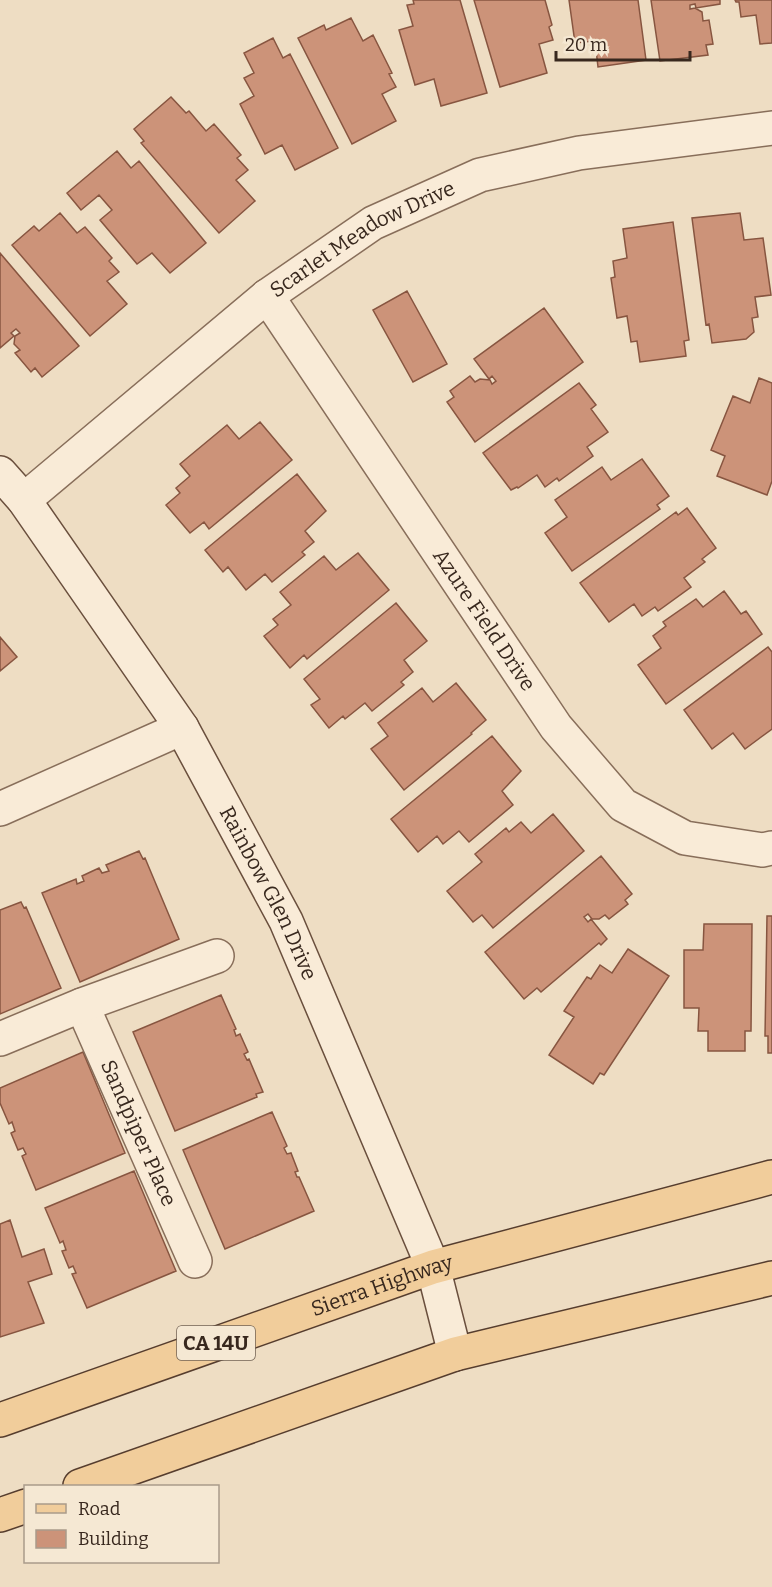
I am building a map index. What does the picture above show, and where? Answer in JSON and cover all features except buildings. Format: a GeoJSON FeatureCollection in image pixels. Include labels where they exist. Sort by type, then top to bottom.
{"type":"FeatureCollection","features":[{"type":"Feature","properties":{"kind":"main road","name":"Sierra Highway"},"geometry":{"type":"LineString","coordinates":[[0,1420],[433,1267],[772,1177]]}},
{"type":"Feature","properties":{"kind":"main road"},"geometry":{"type":"LineString","coordinates":[[84,1485],[455,1354],[772,1278]]}},
{"type":"Feature","properties":{"kind":"main road"},"geometry":{"type":"LineString","coordinates":[[0,1515],[24,1507]]}},
{"type":"Feature","properties":{"kind":"street","name":"Scarlet Meadow Drive"},"geometry":{"type":"LineString","coordinates":[[24,500],[267,296],[373,223],[480,175],[579,153],[772,129]]}},
{"type":"Feature","properties":{"kind":"street","name":"Azure Field Drive"},"geometry":{"type":"LineString","coordinates":[[267,296],[556,727],[623,805],[686,838],[762,850],[772,848]]}},
{"type":"Feature","properties":{"kind":"street","name":"Rainbow Glen Drive"},"geometry":{"type":"LineString","coordinates":[[0,473],[24,500],[182,728],[286,921],[433,1267],[455,1354]]}},
{"type":"Feature","properties":{"kind":"street"},"geometry":{"type":"LineString","coordinates":[[0,809],[182,728]]}},
{"type":"Feature","properties":{"kind":"street"},"geometry":{"type":"LineString","coordinates":[[0,1039],[82,1005],[217,956]]}},
{"type":"Feature","properties":{"kind":"street","name":"Sandpiper Place"},"geometry":{"type":"LineString","coordinates":[[82,1005],[195,1261]]}}]}
